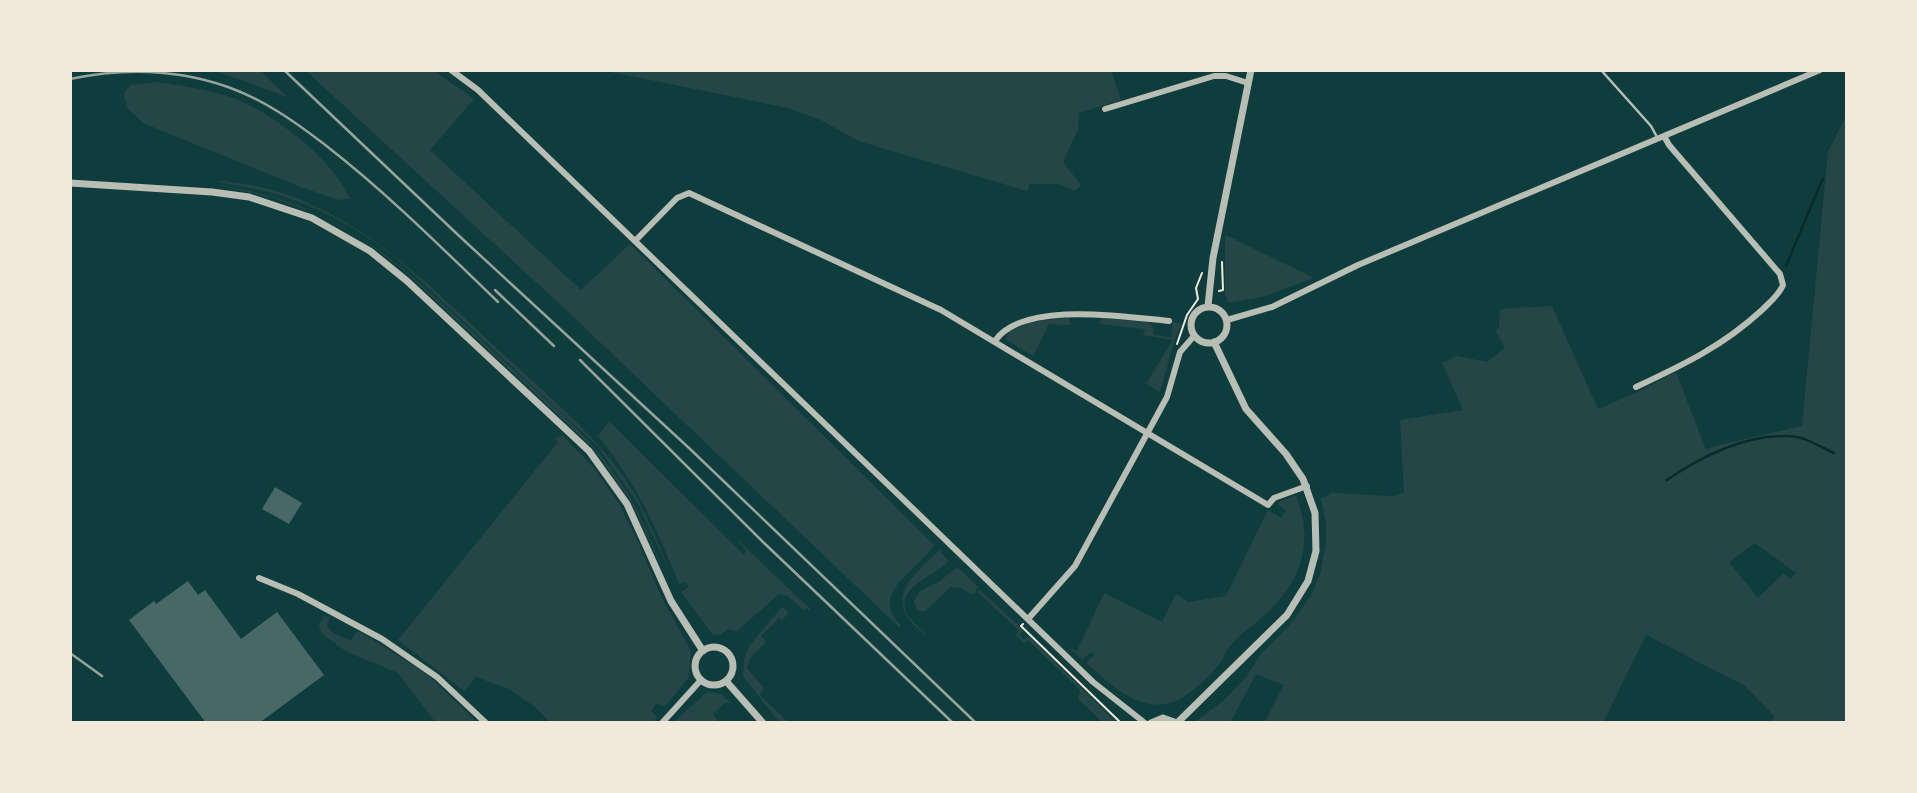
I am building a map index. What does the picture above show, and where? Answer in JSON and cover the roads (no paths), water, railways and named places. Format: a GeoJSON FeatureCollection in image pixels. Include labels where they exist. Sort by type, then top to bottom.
{"type":"FeatureCollection","features":[{"type":"Feature","properties":{"kind":"street"},"geometry":{"type":"LineString","coordinates":[[451,70],[478,90],[1103,691],[1145,723]]}},
{"type":"Feature","properties":{"kind":"street"},"geometry":{"type":"LineString","coordinates":[[1208,306],[1213,258],[1251,70]]}},
{"type":"Feature","properties":{"kind":"street"},"geometry":{"type":"LineString","coordinates":[[1227,320],[1272,307],[1358,265],[1819,70]]}},
{"type":"Feature","properties":{"kind":"street"},"geometry":{"type":"LineString","coordinates":[[1105,109],[1214,76],[1226,76],[1248,83]]}},
{"type":"Feature","properties":{"kind":"street"},"geometry":{"type":"LineString","coordinates":[[1636,387],[1726,341],[1777,295],[1783,285],[1780,274],[1661,138]]}},
{"type":"Feature","properties":{"kind":"street"},"geometry":{"type":"LineString","coordinates":[[71,183],[204,191],[249,197],[312,218],[349,237],[377,256],[571,432],[597,461],[627,504],[667,594],[703,652]]}},
{"type":"Feature","properties":{"kind":"street"},"geometry":{"type":"LineString","coordinates":[[635,241],[677,198],[689,193],[917,298],[995,341],[1268,505],[1274,498],[1307,486]]}},
{"type":"Feature","properties":{"kind":"street"},"geometry":{"type":"LineString","coordinates":[[1208,306],[1220,310],[1227,320],[1226,333],[1214,342],[1204,342],[1194,336],[1191,328],[1191,318],[1197,310],[1208,306]]}},
{"type":"Feature","properties":{"kind":"street"},"geometry":{"type":"LineString","coordinates":[[995,341],[1006,329],[1046,316],[1105,315],[1169,321]]}},
{"type":"Feature","properties":{"kind":"street"},"geometry":{"type":"LineString","coordinates":[[1028,619],[1073,569],[1167,397],[1178,356],[1194,336]]}},
{"type":"Feature","properties":{"kind":"street"},"geometry":{"type":"LineString","coordinates":[[1151,723],[1163,718],[1177,723],[1277,625],[1303,591],[1314,564],[1317,538],[1315,513],[1307,486],[1286,454],[1243,404],[1214,342]]}},
{"type":"Feature","properties":{"kind":"street"},"geometry":{"type":"LineString","coordinates":[[259,578],[298,594],[382,639],[437,677],[486,723]]}},
{"type":"Feature","properties":{"kind":"street"},"geometry":{"type":"LineString","coordinates":[[717,648],[730,656],[733,668],[726,681],[714,685],[701,680],[696,672],[696,664],[703,652],[717,648]]}},
{"type":"Feature","properties":{"kind":"street"},"geometry":{"type":"LineString","coordinates":[[662,723],[701,680]]}},
{"type":"Feature","properties":{"kind":"street"},"geometry":{"type":"LineString","coordinates":[[726,681],[763,723]]}},
{"type":"Feature","properties":{"kind":"lane"},"geometry":{"type":"LineString","coordinates":[[1601,70],[1661,138]]}},
{"type":"Feature","properties":{"kind":"waterway"},"geometry":{"type":"LineString","coordinates":[[1786,266],[1823,178]]}},
{"type":"Feature","properties":{"kind":"waterway"},"geometry":{"type":"LineString","coordinates":[[1667,480],[1709,455],[1755,439],[1794,436],[1834,453]]}},
{"type":"Feature","properties":{"kind":"railway"},"geometry":{"type":"LineString","coordinates":[[284,70],[689,448],[976,723]]}},
{"type":"Feature","properties":{"kind":"railway"},"geometry":{"type":"LineString","coordinates":[[70,79],[109,73],[169,74],[209,81],[254,98],[290,119],[347,162],[413,220],[498,302]]}},
{"type":"Feature","properties":{"kind":"railway"},"geometry":{"type":"LineString","coordinates":[[495,290],[554,346]]}},
{"type":"Feature","properties":{"kind":"railway"},"geometry":{"type":"LineString","coordinates":[[580,360],[763,542],[953,723]]}},
{"type":"Feature","properties":{"kind":"railway"},"geometry":{"type":"LineString","coordinates":[[70,653],[102,676]]}}]}
